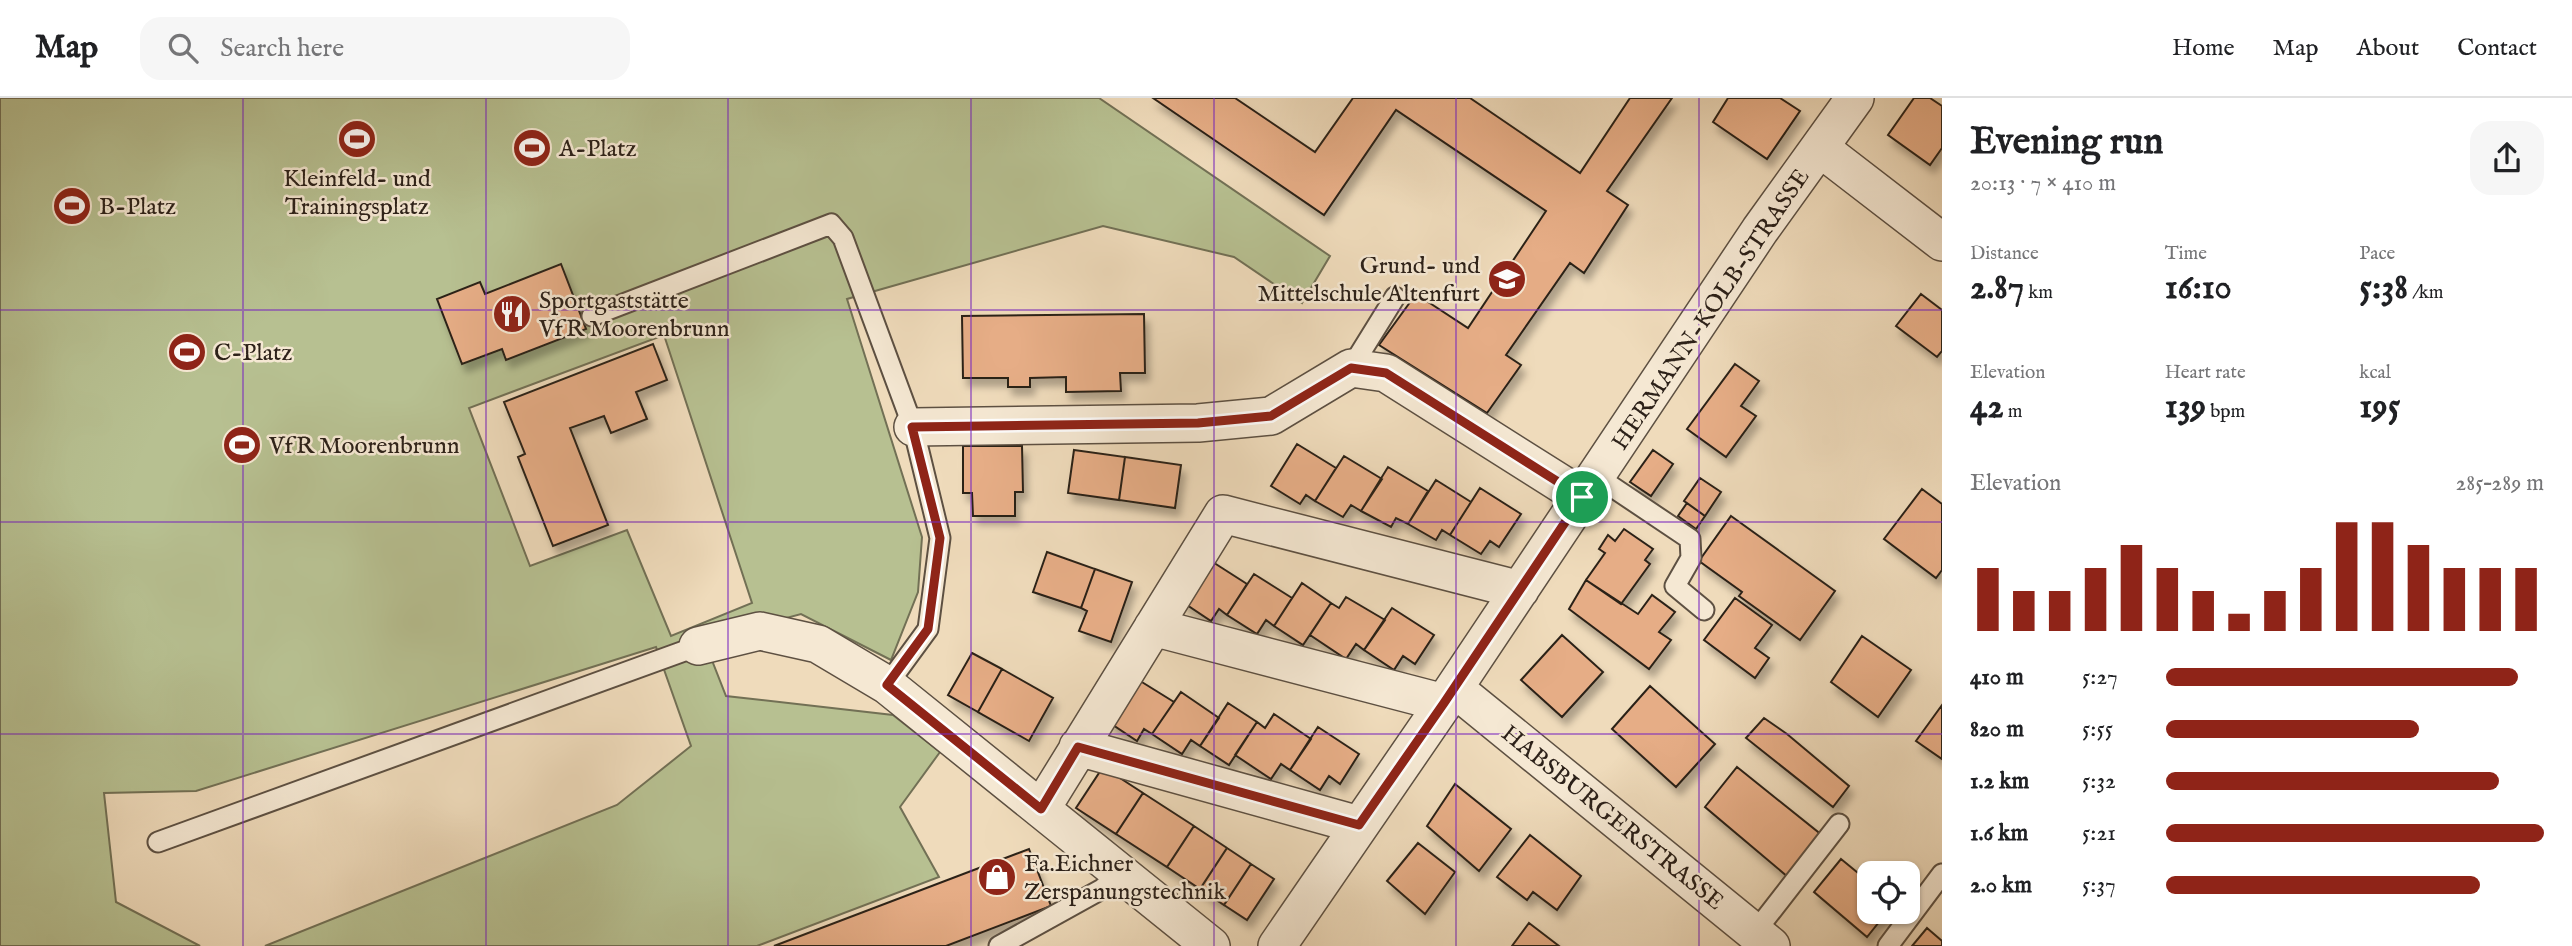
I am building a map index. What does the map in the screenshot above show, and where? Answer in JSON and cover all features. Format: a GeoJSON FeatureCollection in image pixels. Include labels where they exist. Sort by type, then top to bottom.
{"type":"FeatureCollection","features":[{"type":"Feature","properties":{"kind":"street","name":"HERMANN-KOLB-STRASSE"},"geometry":{"type":"LineString","coordinates":[[1277,946],[1449,696],[1760,230],[1855,98]]}},
{"type":"Feature","properties":{"kind":"street"},"geometry":{"type":"LineString","coordinates":[[1820,148],[1942,242]]}},
{"type":"Feature","properties":{"kind":"street"},"geometry":{"type":"LineString","coordinates":[[912,427],[1198,423],[1271,416],[1351,368],[1386,373],[1589,486]]}},
{"type":"Feature","properties":{"kind":"street"},"geometry":{"type":"LineString","coordinates":[[1041,809],[1223,514],[1520,590]]}},
{"type":"Feature","properties":{"kind":"street"},"geometry":{"type":"LineString","coordinates":[[1153,626],[1449,696]]}},
{"type":"Feature","properties":{"kind":"street"},"geometry":{"type":"LineString","coordinates":[[698,646],[760,631],[818,644],[887,685],[1211,946]]}},
{"type":"Feature","properties":{"kind":"street","name":"HABSBURGERSTRASSE"},"geometry":{"type":"LineString","coordinates":[[1449,696],[1763,939]]}},
{"type":"Feature","properties":{"kind":"street"},"geometry":{"type":"LineString","coordinates":[[1078,747],[1359,825]]}},
{"type":"Feature","properties":{"kind":"lane"},"geometry":{"type":"LineString","coordinates":[[592,317],[831,224],[843,238],[912,427],[940,538],[928,629],[887,685]]}},
{"type":"Feature","properties":{"kind":"lane"},"geometry":{"type":"LineString","coordinates":[[1351,368],[1395,297]]}},
{"type":"Feature","properties":{"kind":"lane"},"geometry":{"type":"LineString","coordinates":[[1589,486],[1690,539],[1691,558],[1675,586],[1704,610]]}},
{"type":"Feature","properties":{"kind":"lane"},"geometry":{"type":"LineString","coordinates":[[158,842],[698,646]]}},
{"type":"Feature","properties":{"kind":"lane"},"geometry":{"type":"LineString","coordinates":[[1763,939],[1839,824]]}},
{"type":"Feature","properties":{"kind":"lane"},"geometry":{"type":"LineString","coordinates":[[999,946],[1102,889],[1121,873]]}},
{"type":"Feature","properties":{"kind":"lane"},"geometry":{"type":"LineString","coordinates":[[1888,946],[1942,874]]}},
{"type":"Feature","properties":{"kind":"green space"},"geometry":{"type":"Polygon","coordinates":[[[0,98],[1099,98],[1330,256],[1302,303],[1234,257],[1103,226],[847,299],[922,537],[918,592],[891,660],[801,614],[704,640],[726,696],[893,715],[940,752],[900,807],[939,877],[757,946],[265,946],[617,805],[691,746],[656,647],[196,791],[104,793],[116,902],[200,946],[0,946],[0,98]],[[664,335],[469,408],[530,566],[627,530],[671,636],[752,603],[664,335]]]}},
{"type":"Feature","properties":{"kind":"building"},"geometry":{"type":"Polygon","coordinates":[[[1153,98],[1235,98],[1315,152],[1353,98],[1470,98],[1580,173],[1630,98],[1672,98],[1607,191],[1628,205],[1584,273],[1570,263],[1506,355],[1521,365],[1487,413],[1379,345],[1416,294],[1468,328],[1546,211],[1396,110],[1324,215],[1153,98]]]}},
{"type":"Feature","properties":{"kind":"building"},"geometry":{"type":"Polygon","coordinates":[[[1728,98],[1780,98],[1800,111],[1767,159],[1713,122],[1728,98]]]}},
{"type":"Feature","properties":{"kind":"building"},"geometry":{"type":"Polygon","coordinates":[[[1914,98],[1930,98],[1942,106],[1942,148],[1930,165],[1888,135],[1914,98]]]}},
{"type":"Feature","properties":{"kind":"building","name":"Sportgaststätte VfR Moorenbrunn"},"geometry":{"type":"Polygon","coordinates":[[[561,264],[586,329],[506,360],[502,349],[462,364],[437,299],[480,282],[485,294],[561,264]]]}},
{"type":"Feature","properties":{"kind":"building"},"geometry":{"type":"Polygon","coordinates":[[[1921,294],[1942,310],[1942,351],[1937,357],[1896,326],[1921,294]]]}},
{"type":"Feature","properties":{"kind":"building"},"geometry":{"type":"Polygon","coordinates":[[[1144,314],[1145,373],[1120,373],[1121,391],[1066,392],[1066,377],[1030,378],[1030,387],[1008,387],[1008,378],[963,378],[962,316],[1144,314]]]}},
{"type":"Feature","properties":{"kind":"building"},"geometry":{"type":"Polygon","coordinates":[[[653,344],[667,380],[636,392],[647,419],[611,433],[604,416],[570,428],[608,525],[553,546],[518,457],[525,454],[504,402],[653,344]]]}},
{"type":"Feature","properties":{"kind":"building"},"geometry":{"type":"Polygon","coordinates":[[[1735,364],[1759,381],[1741,406],[1756,416],[1726,457],[1687,429],[1735,364]]]}},
{"type":"Feature","properties":{"kind":"building"},"geometry":{"type":"Polygon","coordinates":[[[1297,444],[1336,468],[1315,501],[1306,495],[1300,504],[1271,486],[1297,444]]]}},
{"type":"Feature","properties":{"kind":"building"},"geometry":{"type":"Polygon","coordinates":[[[963,446],[1022,446],[1023,492],[1015,492],[1015,516],[973,516],[972,493],[963,493],[963,446]]]}},
{"type":"Feature","properties":{"kind":"building"},"geometry":{"type":"Polygon","coordinates":[[[1074,450],[1125,457],[1119,500],[1068,493],[1074,450]]]}},
{"type":"Feature","properties":{"kind":"building"},"geometry":{"type":"Polygon","coordinates":[[[1653,450],[1673,464],[1651,496],[1630,482],[1653,450]]]}},
{"type":"Feature","properties":{"kind":"building"},"geometry":{"type":"Polygon","coordinates":[[[1344,456],[1382,479],[1361,511],[1351,505],[1343,517],[1315,501],[1344,456]]]}},
{"type":"Feature","properties":{"kind":"building"},"geometry":{"type":"Polygon","coordinates":[[[1125,457],[1181,465],[1175,508],[1119,500],[1125,457]]]}},
{"type":"Feature","properties":{"kind":"building"},"geometry":{"type":"Polygon","coordinates":[[[1388,467],[1428,491],[1408,524],[1396,518],[1391,527],[1361,511],[1388,467]]]}},
{"type":"Feature","properties":{"kind":"building"},"geometry":{"type":"Polygon","coordinates":[[[1700,478],[1721,492],[1705,516],[1684,501],[1700,478]]]}},
{"type":"Feature","properties":{"kind":"building"},"geometry":{"type":"Polygon","coordinates":[[[1436,480],[1471,502],[1450,535],[1442,530],[1436,540],[1408,524],[1436,480]]]}},
{"type":"Feature","properties":{"kind":"building"},"geometry":{"type":"Polygon","coordinates":[[[1480,488],[1521,514],[1499,547],[1490,541],[1481,554],[1450,535],[1480,488]]]}},
{"type":"Feature","properties":{"kind":"building"},"geometry":{"type":"Polygon","coordinates":[[[1922,489],[1942,504],[1942,570],[1936,578],[1884,539],[1922,489]]]}},
{"type":"Feature","properties":{"kind":"building"},"geometry":{"type":"Polygon","coordinates":[[[1687,503],[1705,516],[1696,529],[1678,516],[1687,503]]]}},
{"type":"Feature","properties":{"kind":"building"},"geometry":{"type":"Polygon","coordinates":[[[1731,516],[1835,591],[1800,640],[1739,596],[1742,592],[1699,561],[1731,516]]]}},
{"type":"Feature","properties":{"kind":"building"},"geometry":{"type":"Polygon","coordinates":[[[1624,529],[1653,549],[1645,560],[1650,564],[1621,604],[1586,580],[1605,553],[1599,549],[1608,535],[1615,541],[1624,529]]]}},
{"type":"Feature","properties":{"kind":"building"},"geometry":{"type":"Polygon","coordinates":[[[1047,552],[1095,569],[1081,608],[1033,592],[1047,552]]]}},
{"type":"Feature","properties":{"kind":"building"},"geometry":{"type":"Polygon","coordinates":[[[1208,559],[1247,584],[1227,615],[1219,609],[1211,621],[1181,601],[1208,559]]]}},
{"type":"Feature","properties":{"kind":"building"},"geometry":{"type":"Polygon","coordinates":[[[1095,569],[1132,582],[1111,642],[1079,631],[1087,611],[1081,608],[1095,569]]]}},
{"type":"Feature","properties":{"kind":"building"},"geometry":{"type":"Polygon","coordinates":[[[1254,574],[1292,598],[1274,626],[1266,620],[1257,634],[1227,615],[1254,574]]]}},
{"type":"Feature","properties":{"kind":"building"},"geometry":{"type":"Polygon","coordinates":[[[1586,580],[1638,614],[1652,595],[1675,612],[1659,632],[1671,640],[1649,669],[1569,609],[1586,580]]]}},
{"type":"Feature","properties":{"kind":"building"},"geometry":{"type":"Polygon","coordinates":[[[1302,583],[1331,603],[1303,645],[1274,626],[1302,583]]]}},
{"type":"Feature","properties":{"kind":"building"},"geometry":{"type":"Polygon","coordinates":[[[1346,597],[1385,620],[1364,650],[1356,644],[1346,659],[1310,635],[1331,603],[1339,608],[1346,597]]]}},
{"type":"Feature","properties":{"kind":"building"},"geometry":{"type":"Polygon","coordinates":[[[1735,598],[1772,625],[1755,648],[1769,658],[1755,678],[1704,640],[1735,598]]]}},
{"type":"Feature","properties":{"kind":"building"},"geometry":{"type":"Polygon","coordinates":[[[1392,608],[1434,635],[1415,664],[1403,656],[1394,670],[1364,650],[1392,608]]]}},
{"type":"Feature","properties":{"kind":"building"},"geometry":{"type":"Polygon","coordinates":[[[1562,635],[1603,672],[1562,717],[1521,680],[1562,635]]]}},
{"type":"Feature","properties":{"kind":"building"},"geometry":{"type":"Polygon","coordinates":[[[1862,636],[1911,670],[1878,717],[1831,682],[1862,636]]]}},
{"type":"Feature","properties":{"kind":"building"},"geometry":{"type":"Polygon","coordinates":[[[972,653],[1002,669],[978,712],[948,695],[972,653]]]}},
{"type":"Feature","properties":{"kind":"building"},"geometry":{"type":"Polygon","coordinates":[[[1002,669],[1053,698],[1029,741],[978,712],[1002,669]]]}},
{"type":"Feature","properties":{"kind":"building"},"geometry":{"type":"Polygon","coordinates":[[[1137,679],[1174,702],[1152,734],[1144,729],[1137,741],[1107,721],[1137,679]]]}},
{"type":"Feature","properties":{"kind":"building"},"geometry":{"type":"Polygon","coordinates":[[[1650,686],[1715,744],[1676,787],[1612,729],[1650,686]]]}},
{"type":"Feature","properties":{"kind":"building"},"geometry":{"type":"Polygon","coordinates":[[[1181,692],[1219,718],[1200,746],[1191,740],[1182,754],[1152,734],[1181,692]]]}},
{"type":"Feature","properties":{"kind":"building"},"geometry":{"type":"Polygon","coordinates":[[[1228,703],[1257,722],[1229,765],[1200,746],[1228,703]]]}},
{"type":"Feature","properties":{"kind":"building"},"geometry":{"type":"Polygon","coordinates":[[[1942,705],[1942,759],[1916,741],[1942,705]]]}},
{"type":"Feature","properties":{"kind":"building"},"geometry":{"type":"Polygon","coordinates":[[[1274,714],[1311,739],[1290,770],[1281,764],[1271,779],[1235,755],[1257,722],[1265,728],[1274,714]]]}},
{"type":"Feature","properties":{"kind":"building"},"geometry":{"type":"Polygon","coordinates":[[[1764,718],[1849,786],[1833,807],[1746,738],[1764,718]]]}},
{"type":"Feature","properties":{"kind":"building"},"geometry":{"type":"Polygon","coordinates":[[[1318,727],[1359,754],[1340,784],[1329,776],[1320,790],[1290,770],[1318,727]]]}},
{"type":"Feature","properties":{"kind":"building"},"geometry":{"type":"Polygon","coordinates":[[[1103,767],[1143,793],[1116,834],[1076,808],[1103,767]]]}},
{"type":"Feature","properties":{"kind":"building"},"geometry":{"type":"Polygon","coordinates":[[[1737,767],[1823,836],[1788,877],[1705,807],[1737,767]]]}},
{"type":"Feature","properties":{"kind":"building"},"geometry":{"type":"Polygon","coordinates":[[[1455,784],[1511,829],[1479,871],[1427,826],[1455,784]]]}},
{"type":"Feature","properties":{"kind":"building"},"geometry":{"type":"Polygon","coordinates":[[[1143,793],[1194,826],[1167,867],[1116,834],[1143,793]]]}},
{"type":"Feature","properties":{"kind":"building"},"geometry":{"type":"Polygon","coordinates":[[[1194,826],[1227,848],[1200,889],[1167,867],[1194,826]]]}},
{"type":"Feature","properties":{"kind":"building"},"geometry":{"type":"Polygon","coordinates":[[[1530,835],[1581,876],[1557,910],[1533,892],[1527,900],[1497,877],[1530,835]]]}},
{"type":"Feature","properties":{"kind":"building"},"geometry":{"type":"Polygon","coordinates":[[[1418,843],[1455,872],[1425,914],[1387,881],[1418,843]]]}},
{"type":"Feature","properties":{"kind":"building"},"geometry":{"type":"Polygon","coordinates":[[[1227,848],[1251,864],[1224,905],[1200,889],[1227,848]]]}},
{"type":"Feature","properties":{"kind":"building","name":"Fa.Eichner Zerspanungstechnik"},"geometry":{"type":"Polygon","coordinates":[[[1029,849],[1051,906],[946,946],[774,946],[1029,849]]]}},
{"type":"Feature","properties":{"kind":"building"},"geometry":{"type":"Polygon","coordinates":[[[1841,859],[1857,872],[1857,924],[1877,924],[1867,937],[1814,892],[1841,859]]]}},
{"type":"Feature","properties":{"kind":"building"},"geometry":{"type":"Polygon","coordinates":[[[1251,864],[1274,879],[1247,920],[1224,905],[1251,864]]]}},
{"type":"Feature","properties":{"kind":"building"},"geometry":{"type":"Polygon","coordinates":[[[1529,923],[1559,946],[1512,946],[1529,923]]]}},
{"type":"Feature","properties":{"kind":"building"},"geometry":{"type":"Polygon","coordinates":[[[1927,928],[1942,941],[1942,946],[1912,946],[1927,928]]]}},
{"type":"Feature","properties":{"kind":"place","name":"Kleinfeld- und Trainingsplatz"},"geometry":{"type":"Point","coordinates":[357,139]}},
{"type":"Feature","properties":{"kind":"place","name":"A-Platz"},"geometry":{"type":"Point","coordinates":[532,148]}},
{"type":"Feature","properties":{"kind":"place","name":"B-Platz"},"geometry":{"type":"Point","coordinates":[72,206]}},
{"type":"Feature","properties":{"kind":"place","name":"Grund- und Mittelschule Altenfurt"},"geometry":{"type":"Point","coordinates":[1507,279]}},
{"type":"Feature","properties":{"kind":"place","name":"Sportgaststätte VfR Moorenbrunn"},"geometry":{"type":"Point","coordinates":[512,314]}},
{"type":"Feature","properties":{"kind":"place","name":"C-Platz"},"geometry":{"type":"Point","coordinates":[187,352]}},
{"type":"Feature","properties":{"kind":"place","name":"VfR Moorenbrunn"},"geometry":{"type":"Point","coordinates":[242,445]}},
{"type":"Feature","properties":{"kind":"place","name":"Fa.Eichner Zerspanungstechnik"},"geometry":{"type":"Point","coordinates":[997,877]}},
{"type":"Feature","properties":{"kind":"route"},"geometry":{"type":"LineString","coordinates":[[1351,368],[1386,373],[1582,497],[1359,825],[1078,747],[1041,809],[887,685],[928,629],[940,538],[912,427],[1198,423],[1271,416],[1351,368]]}}]}
